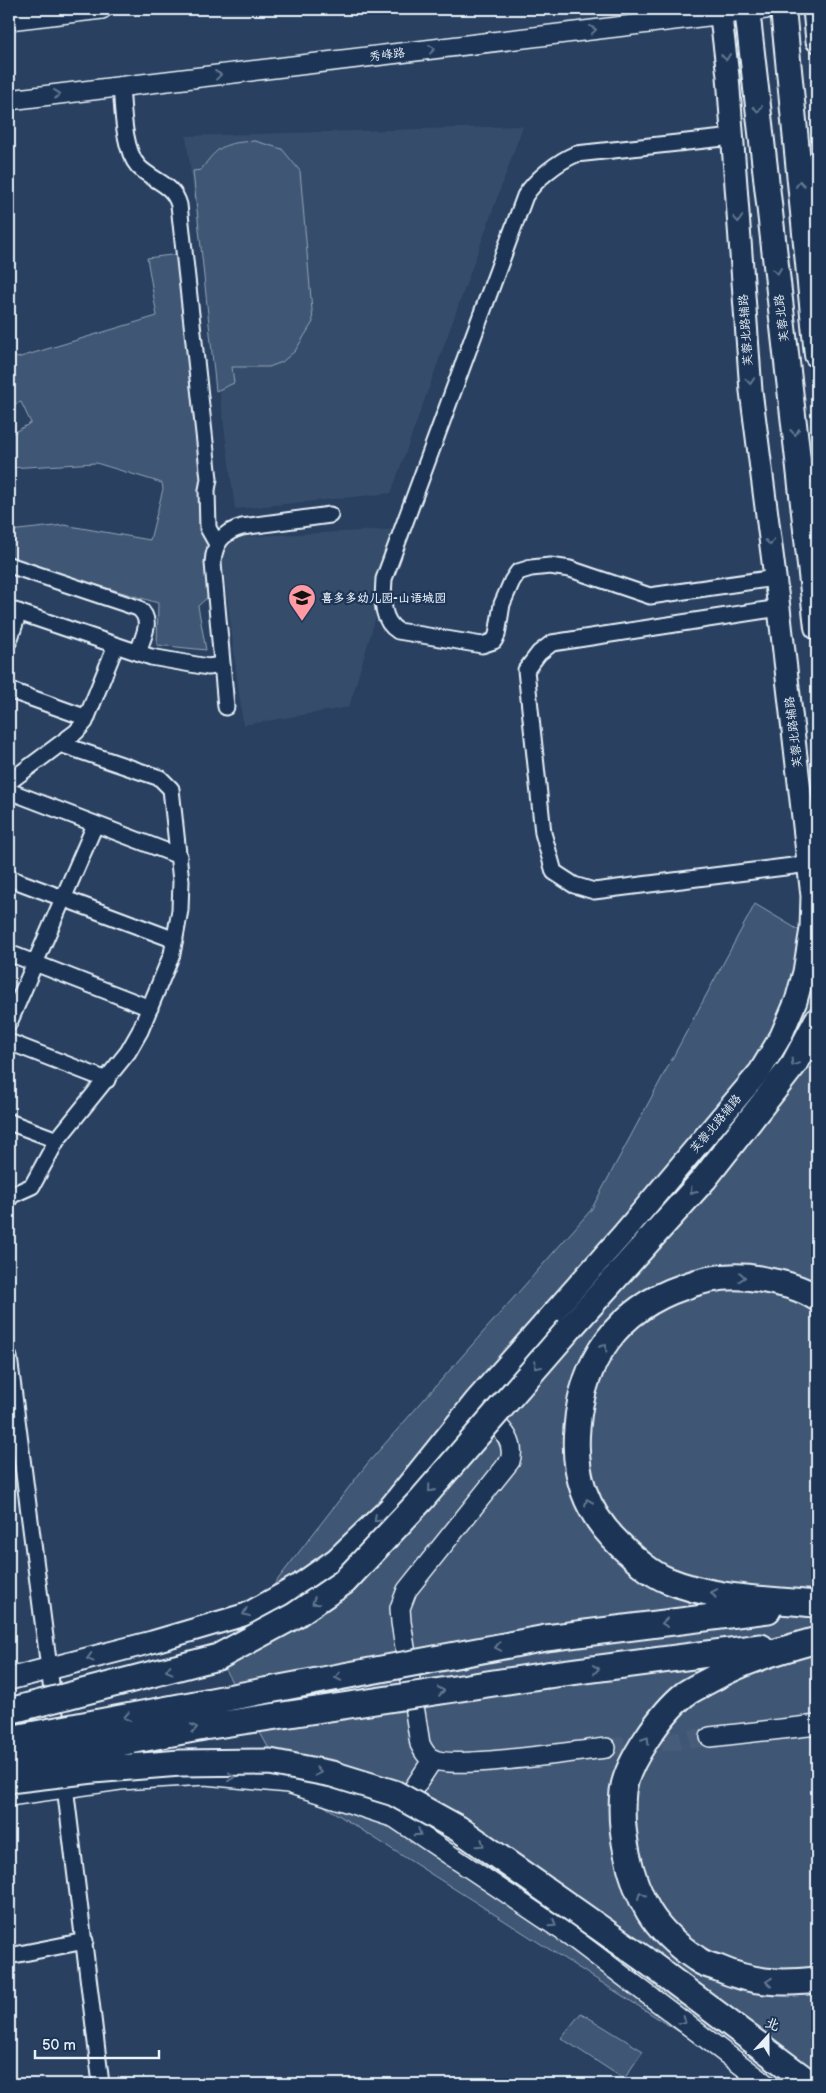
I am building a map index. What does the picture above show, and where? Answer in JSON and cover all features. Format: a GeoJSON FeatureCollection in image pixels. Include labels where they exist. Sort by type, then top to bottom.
{"type":"FeatureCollection","features":[{"type":"Feature","properties":{"kind":"highway"},"geometry":{"type":"LineString","coordinates":[[9,1711],[218,1657],[294,1616],[344,1582],[421,1500],[569,1329],[704,1179],[794,1064],[817,1021]]}},
{"type":"Feature","properties":{"kind":"highway"},"geometry":{"type":"LineString","coordinates":[[816,1603],[734,1596],[688,1588],[664,1579],[638,1562],[607,1533],[594,1516],[579,1479],[575,1448],[578,1414],[586,1381],[602,1348],[619,1326],[639,1308],[654,1298],[704,1279],[739,1276],[786,1284],[817,1298]]}},
{"type":"Feature","properties":{"kind":"highway"},"geometry":{"type":"LineString","coordinates":[[9,1739],[546,1638],[816,1603]]}},
{"type":"Feature","properties":{"kind":"highway"},"geometry":{"type":"LineString","coordinates":[[9,1764],[204,1727],[548,1675],[817,1639]]}},
{"type":"Feature","properties":{"kind":"highway"},"geometry":{"type":"LineString","coordinates":[[817,1639],[767,1653],[732,1668],[685,1694],[657,1725],[634,1758],[623,1790],[623,1828],[631,1871],[649,1911],[668,1935],[698,1960],[731,1974],[762,1982],[787,1983],[817,1980]]}},
{"type":"Feature","properties":{"kind":"highway"},"geometry":{"type":"LineString","coordinates":[[9,1780],[93,1770],[180,1763],[270,1762],[332,1774],[394,1794],[459,1829],[644,1959],[812,2084]]}},
{"type":"Feature","properties":{"kind":"highway"},"geometry":{"type":"LineString","coordinates":[[9,1785],[93,1770]]}},
{"type":"Feature","properties":{"kind":"main road"},"geometry":{"type":"LineString","coordinates":[[783,9],[817,355]]}},
{"type":"Feature","properties":{"kind":"main road"},"geometry":{"type":"LineString","coordinates":[[814,9],[817,41]]}},
{"type":"Feature","properties":{"kind":"main road","name":"芙蓉北路"},"geometry":{"type":"LineString","coordinates":[[753,10],[817,627]]}},
{"type":"Feature","properties":{"kind":"main road","name":"芙蓉北路辅路"},"geometry":{"type":"LineString","coordinates":[[9,1679],[152,1642],[247,1614],[299,1585],[336,1559],[389,1508],[475,1401],[616,1242],[760,1071],[781,1036],[796,1001],[804,972],[811,929],[812,896],[779,608],[751,391],[733,137],[721,12]]}},
{"type":"Feature","properties":{"kind":"street"},"geometry":{"type":"LineString","coordinates":[[9,20],[102,9]]}},
{"type":"Feature","properties":{"kind":"street","name":"秀峰路"},"geometry":{"type":"LineString","coordinates":[[9,100],[721,12],[753,10]]}},
{"type":"Feature","properties":{"kind":"street"},"geometry":{"type":"LineString","coordinates":[[121,86],[127,139],[131,155],[138,166],[170,188],[177,196],[179,205],[209,479],[207,490],[208,528],[217,544]]}},
{"type":"Feature","properties":{"kind":"street"},"geometry":{"type":"LineString","coordinates":[[733,137],[576,154],[565,158],[532,186],[525,196],[384,578],[383,596],[386,618],[391,626],[398,631],[482,645],[494,641],[497,635],[502,604],[512,581],[518,572],[532,568],[550,566],[570,569],[650,596],[775,578]]}},
{"type":"Feature","properties":{"kind":"street"},"geometry":{"type":"LineString","coordinates":[[226,707],[213,563],[214,550],[217,544],[225,534],[232,530],[330,515]]}},
{"type":"Feature","properties":{"kind":"street"},"geometry":{"type":"LineString","coordinates":[[9,564],[138,608],[144,612],[147,624],[138,652]]}},
{"type":"Feature","properties":{"kind":"street"},"geometry":{"type":"LineString","coordinates":[[779,608],[552,643],[539,653],[526,670],[543,833],[554,872],[574,885],[594,890],[809,864]]}},
{"type":"Feature","properties":{"kind":"street"},"geometry":{"type":"LineString","coordinates":[[9,641],[14,611],[151,657],[208,667],[222,665]]}},
{"type":"Feature","properties":{"kind":"street"},"geometry":{"type":"LineString","coordinates":[[9,782],[76,732],[87,718],[116,645]]}},
{"type":"Feature","properties":{"kind":"street"},"geometry":{"type":"LineString","coordinates":[[9,690],[87,718]]}},
{"type":"Feature","properties":{"kind":"street"},"geometry":{"type":"LineString","coordinates":[[9,1199],[12,1195],[32,1186],[57,1140],[128,1052],[150,1008],[172,954],[180,910],[181,881],[171,789],[160,778],[60,744]]}},
{"type":"Feature","properties":{"kind":"street"},"geometry":{"type":"LineString","coordinates":[[9,791],[179,856]]}},
{"type":"Feature","properties":{"kind":"street"},"geometry":{"type":"LineString","coordinates":[[9,1023],[95,825]]}},
{"type":"Feature","properties":{"kind":"street"},"geometry":{"type":"LineString","coordinates":[[9,878],[175,940]]}},
{"type":"Feature","properties":{"kind":"street"},"geometry":{"type":"LineString","coordinates":[[9,953],[150,1008]]}},
{"type":"Feature","properties":{"kind":"street"},"geometry":{"type":"LineString","coordinates":[[9,1042],[107,1080]]}},
{"type":"Feature","properties":{"kind":"street"},"geometry":{"type":"LineString","coordinates":[[9,1122],[57,1140]]}},
{"type":"Feature","properties":{"kind":"street"},"geometry":{"type":"LineString","coordinates":[[9,1357],[48,1669],[65,1787],[101,2084]]}},
{"type":"Feature","properties":{"kind":"street"},"geometry":{"type":"LineString","coordinates":[[475,1401],[509,1439],[512,1446],[510,1461],[407,1590],[400,1608],[420,1744],[424,1753],[433,1759],[464,1763],[606,1748]]}},
{"type":"Feature","properties":{"kind":"street"},"geometry":{"type":"LineString","coordinates":[[710,1737],[817,1725]]}},
{"type":"Feature","properties":{"kind":"street"},"geometry":{"type":"LineString","coordinates":[[395,1818],[433,1759]]}},
{"type":"Feature","properties":{"kind":"street"},"geometry":{"type":"LineString","coordinates":[[9,1796],[120,1780],[205,1775],[288,1783],[395,1818],[569,1935],[766,2084]]}},
{"type":"Feature","properties":{"kind":"street"},"geometry":{"type":"LineString","coordinates":[[9,1956],[84,1941]]}},
{"type":"Feature","properties":{"kind":"shaded area"},"geometry":{"type":"Polygon","coordinates":[[[523,126],[391,493],[235,509],[186,136],[523,126]]]}},
{"type":"Feature","properties":{"kind":"shaded area"},"geometry":{"type":"Polygon","coordinates":[[[255,141],[282,149],[300,171],[313,322],[295,351],[282,362],[269,367],[232,367],[234,383],[216,391],[193,171],[201,170],[212,155],[229,144],[255,141]]]}},
{"type":"Feature","properties":{"kind":"shaded area"},"geometry":{"type":"Polygon","coordinates":[[[179,254],[210,537],[210,595],[198,606],[206,650],[157,645],[158,603],[9,559],[9,531],[64,525],[150,540],[163,489],[162,483],[96,463],[9,468],[9,435],[31,423],[21,402],[9,406],[9,351],[17,358],[157,316],[147,258],[179,254]]]}},
{"type":"Feature","properties":{"kind":"shaded area","name":"喜多多幼儿园-山语城园"},"geometry":{"type":"Polygon","coordinates":[[[402,529],[349,707],[243,725],[220,538],[402,529]]]}},
{"type":"Feature","properties":{"kind":"shaded area"},"geometry":{"type":"Polygon","coordinates":[[[755,904],[817,941],[817,2084],[761,2084],[288,1783],[218,1657],[367,1464],[591,1210],[755,904]]]}},
{"type":"Feature","properties":{"kind":"shaded area"},"geometry":{"type":"Polygon","coordinates":[[[581,2013],[643,2051],[624,2079],[561,2038],[581,2013]]]}},
{"type":"Feature","properties":{"kind":"tunnel"},"geometry":{"type":"LineString","coordinates":[[606,1748],[710,1737]]}},
{"type":"Feature","properties":{"kind":"place","name":"喜多多幼儿园-山语城园"},"geometry":{"type":"Point","coordinates":[302,622]}}]}
